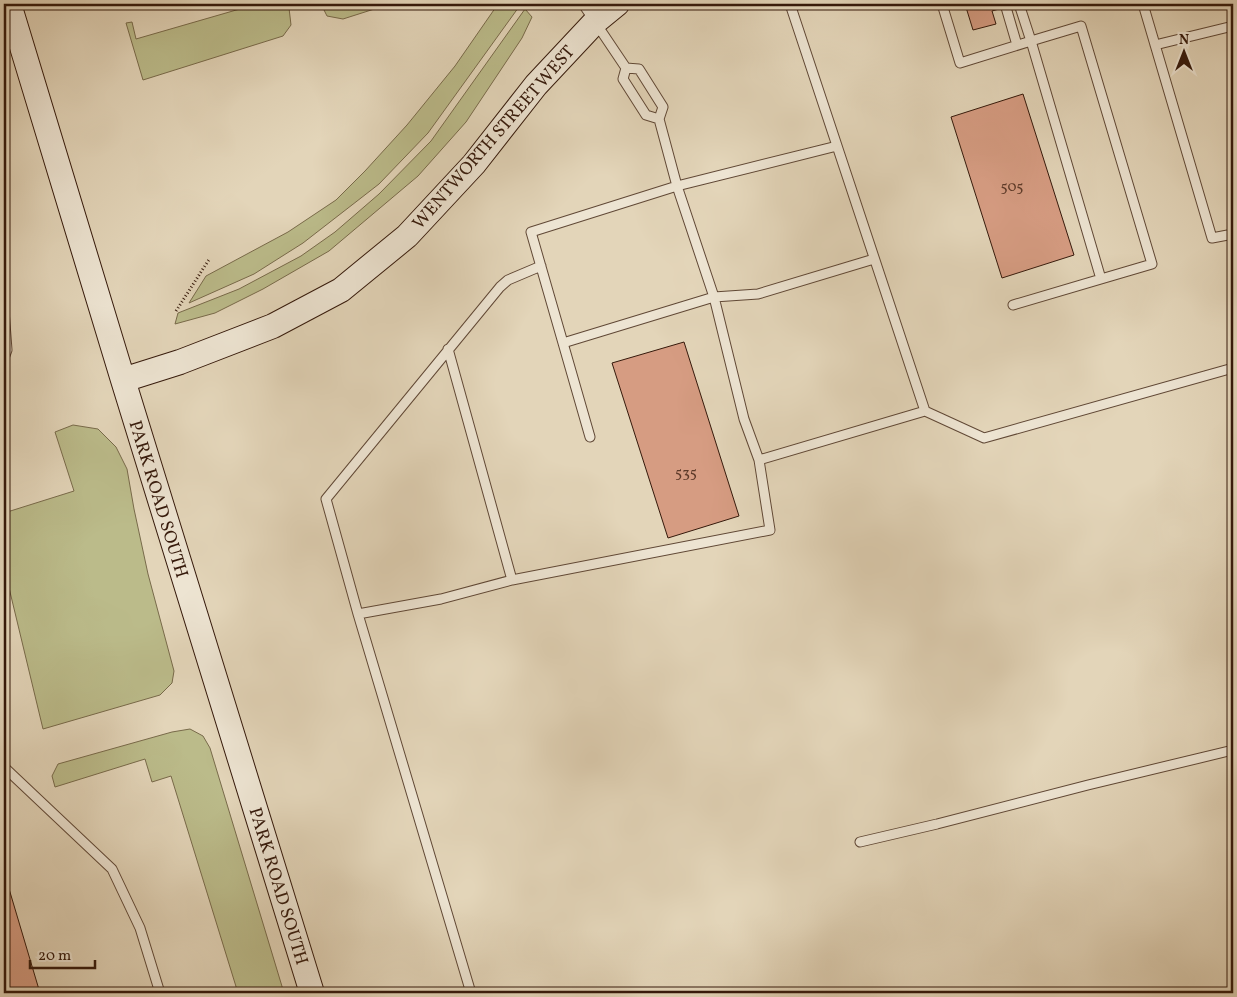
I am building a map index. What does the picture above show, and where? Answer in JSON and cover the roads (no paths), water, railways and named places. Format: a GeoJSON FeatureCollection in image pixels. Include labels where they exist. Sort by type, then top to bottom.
{"type":"FeatureCollection","features":[{"type":"Feature","properties":{"kind":"main road","name":"PARK ROAD SOUTH"},"geometry":{"type":"LineString","coordinates":[[9,4],[312,993]]}},
{"type":"Feature","properties":{"kind":"main road","name":"WENTWORTH STREET WEST"},"geometry":{"type":"LineString","coordinates":[[123,380],[180,362],[273,326],[341,290],[407,236],[474,164],[589,13],[617,4]]}},
{"type":"Feature","properties":{"kind":"lane"},"geometry":{"type":"LineString","coordinates":[[790,4],[925,412]]}},
{"type":"Feature","properties":{"kind":"lane"},"geometry":{"type":"LineString","coordinates":[[942,4],[960,63],[1081,26],[1152,264],[1013,305]]}},
{"type":"Feature","properties":{"kind":"lane"},"geometry":{"type":"LineString","coordinates":[[1005,4],[1018,46]]}},
{"type":"Feature","properties":{"kind":"lane"},"geometry":{"type":"LineString","coordinates":[[1019,4],[1101,279]]}},
{"type":"Feature","properties":{"kind":"lane"},"geometry":{"type":"LineString","coordinates":[[1142,4],[1212,238],[1233,234]]}},
{"type":"Feature","properties":{"kind":"lane"},"geometry":{"type":"LineString","coordinates":[[589,13],[626,68],[623,79],[646,115],[659,119]]}},
{"type":"Feature","properties":{"kind":"lane"},"geometry":{"type":"LineString","coordinates":[[1155,46],[1233,26]]}},
{"type":"Feature","properties":{"kind":"lane"},"geometry":{"type":"LineString","coordinates":[[358,614],[441,599],[512,580],[770,530],[759,460],[744,419],[714,297],[677,186],[659,119],[663,107],[639,69],[626,68]]}},
{"type":"Feature","properties":{"kind":"lane"},"geometry":{"type":"LineString","coordinates":[[590,437],[531,232],[677,186],[837,146]]}},
{"type":"Feature","properties":{"kind":"lane"},"geometry":{"type":"LineString","coordinates":[[563,343],[714,297],[758,294],[874,259]]}},
{"type":"Feature","properties":{"kind":"lane"},"geometry":{"type":"LineString","coordinates":[[471,993],[358,614],[326,499],[500,287],[508,280],[541,266]]}},
{"type":"Feature","properties":{"kind":"lane"},"geometry":{"type":"LineString","coordinates":[[4,310],[7,350],[4,358]]}},
{"type":"Feature","properties":{"kind":"lane"},"geometry":{"type":"LineString","coordinates":[[448,349],[512,580]]}},
{"type":"Feature","properties":{"kind":"lane"},"geometry":{"type":"LineString","coordinates":[[759,460],[925,412],[984,438],[1233,368]]}},
{"type":"Feature","properties":{"kind":"lane"},"geometry":{"type":"LineString","coordinates":[[860,842],[1233,750]]}},
{"type":"Feature","properties":{"kind":"lane"},"geometry":{"type":"LineString","coordinates":[[4,767],[112,869],[140,928],[160,993]]}}]}
